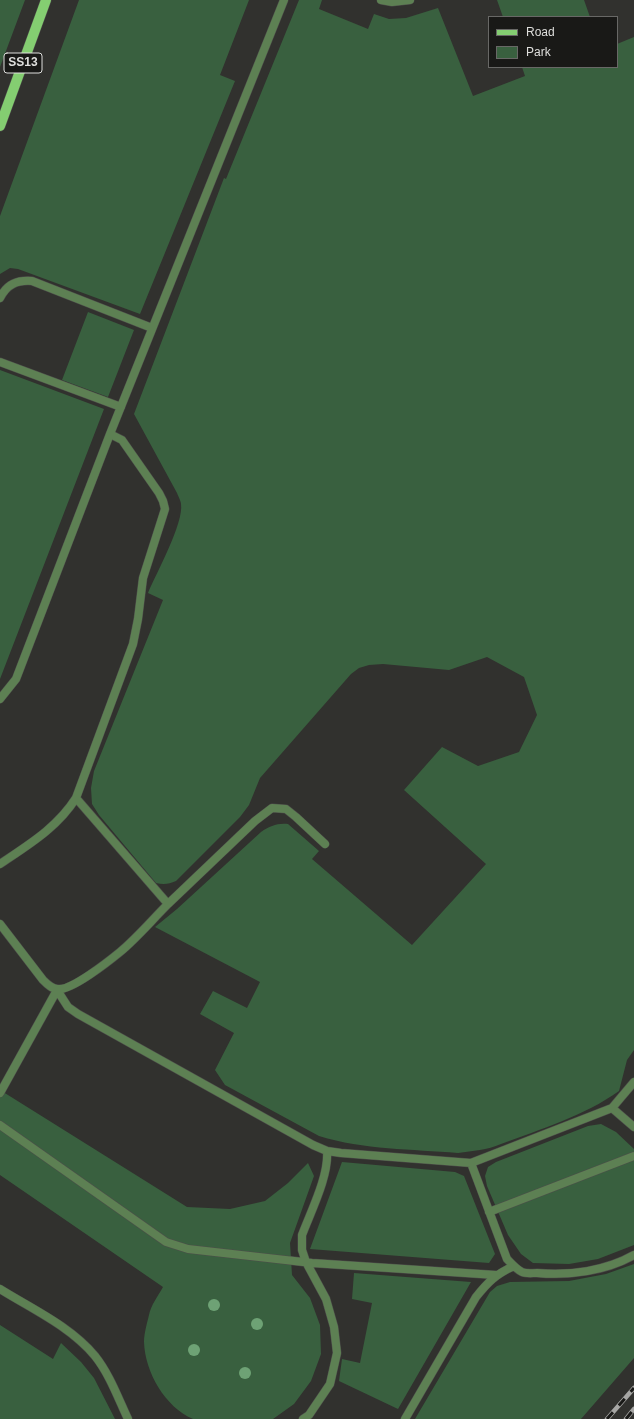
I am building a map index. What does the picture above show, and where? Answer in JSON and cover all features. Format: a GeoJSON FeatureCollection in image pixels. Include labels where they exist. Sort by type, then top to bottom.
{"type":"FeatureCollection","features":[{"type":"Feature","properties":{"kind":"main road","name":"SS13"},"geometry":{"type":"LineString","coordinates":[[0,126],[46,0]]}},
{"type":"Feature","properties":{"kind":"lane"},"geometry":{"type":"LineString","coordinates":[[0,699],[16,679],[110,434],[284,0]]}},
{"type":"Feature","properties":{"kind":"lane"},"geometry":{"type":"LineString","coordinates":[[381,0],[392,2],[410,0]]}},
{"type":"Feature","properties":{"kind":"lane"},"geometry":{"type":"LineString","coordinates":[[0,298],[7,287],[14,283],[23,280],[32,281],[152,328]]}},
{"type":"Feature","properties":{"kind":"lane"},"geometry":{"type":"LineString","coordinates":[[0,362],[121,407]]}},
{"type":"Feature","properties":{"kind":"lane"},"geometry":{"type":"LineString","coordinates":[[0,864],[51,828],[76,798],[133,644],[143,578],[165,509],[159,493],[122,440],[110,434]]}},
{"type":"Feature","properties":{"kind":"lane"},"geometry":{"type":"LineString","coordinates":[[76,798],[168,904]]}},
{"type":"Feature","properties":{"kind":"lane"},"geometry":{"type":"LineString","coordinates":[[0,924],[43,980],[50,987],[57,990],[64,989],[76,983],[121,951],[255,821],[272,808],[286,810],[296,817],[325,844]]}},
{"type":"Feature","properties":{"kind":"lane"},"geometry":{"type":"LineString","coordinates":[[0,1093],[57,990]]}},
{"type":"Feature","properties":{"kind":"lane"},"geometry":{"type":"LineString","coordinates":[[57,990],[68,1007],[78,1014],[313,1145],[327,1151],[471,1163],[612,1108],[634,1082]]}},
{"type":"Feature","properties":{"kind":"lane"},"geometry":{"type":"LineString","coordinates":[[612,1108],[634,1127]]}},
{"type":"Feature","properties":{"kind":"lane"},"geometry":{"type":"LineString","coordinates":[[0,1125],[166,1242],[188,1249],[306,1262],[496,1275]]}},
{"type":"Feature","properties":{"kind":"lane"},"geometry":{"type":"LineString","coordinates":[[303,1419],[309,1415],[330,1384],[337,1353],[334,1327],[326,1299],[306,1262],[302,1250],[302,1235],[324,1178],[328,1161],[327,1151]]}},
{"type":"Feature","properties":{"kind":"lane"},"geometry":{"type":"LineString","coordinates":[[489,1212],[634,1156]]}},
{"type":"Feature","properties":{"kind":"lane"},"geometry":{"type":"LineString","coordinates":[[471,1163],[507,1260],[523,1272],[544,1274],[585,1272],[624,1260],[634,1255]]}},
{"type":"Feature","properties":{"kind":"lane"},"geometry":{"type":"LineString","coordinates":[[405,1419],[476,1297],[486,1284],[496,1275],[514,1266]]}},
{"type":"Feature","properties":{"kind":"lane"},"geometry":{"type":"LineString","coordinates":[[0,1289],[69,1331],[95,1357],[113,1386],[128,1419]]}},
{"type":"Feature","properties":{"kind":"green space"},"geometry":{"type":"Polygon","coordinates":[[[0,0],[25,0],[0,67],[0,0]]]}},
{"type":"Feature","properties":{"kind":"green space"},"geometry":{"type":"Polygon","coordinates":[[[79,0],[249,0],[220,75],[235,81],[140,314],[18,269],[10,268],[0,274],[0,216],[79,0]]]}},
{"type":"Feature","properties":{"kind":"green space"},"geometry":{"type":"Polygon","coordinates":[[[299,0],[322,0],[319,9],[368,29],[374,14],[389,19],[406,18],[438,8],[473,96],[525,76],[522,68],[618,68],[618,44],[634,37],[634,1050],[627,1060],[619,1091],[606,1100],[577,1115],[496,1146],[458,1153],[406,1150],[336,1141],[319,1136],[225,1085],[215,1070],[234,1033],[200,1014],[213,991],[247,1008],[260,982],[155,927],[177,909],[261,832],[274,825],[288,824],[319,851],[312,859],[412,945],[486,864],[404,790],[442,747],[478,766],[519,752],[537,715],[524,677],[487,657],[449,670],[383,664],[369,665],[359,668],[351,674],[260,778],[249,805],[240,817],[176,881],[171,883],[156,883],[99,815],[92,804],[91,788],[94,771],[163,600],[148,593],[174,536],[181,512],[181,503],[177,493],[134,414],[224,178],[226,179],[299,0]]]}},
{"type":"Feature","properties":{"kind":"green space"},"geometry":{"type":"Polygon","coordinates":[[[497,0],[584,0],[590,16],[503,16],[497,0]]]}},
{"type":"Feature","properties":{"kind":"green space"},"geometry":{"type":"Polygon","coordinates":[[[88,312],[134,330],[108,397],[62,380],[88,312]]]}},
{"type":"Feature","properties":{"kind":"green space"},"geometry":{"type":"Polygon","coordinates":[[[0,370],[104,409],[0,679],[0,370]]]}},
{"type":"Feature","properties":{"kind":"green space"},"geometry":{"type":"Polygon","coordinates":[[[0,1090],[187,1207],[230,1209],[265,1201],[288,1183],[308,1163],[314,1176],[290,1243],[292,1275],[310,1298],[320,1325],[321,1354],[311,1381],[294,1404],[273,1419],[193,1419],[174,1406],[165,1397],[158,1387],[148,1365],[144,1342],[150,1311],[163,1287],[0,1175],[0,1090]]]}},
{"type":"Feature","properties":{"kind":"green space"},"geometry":{"type":"Polygon","coordinates":[[[601,1124],[616,1132],[634,1149],[634,1245],[598,1259],[569,1264],[533,1263],[521,1254],[508,1235],[487,1186],[485,1176],[488,1167],[496,1162],[588,1126],[601,1124]]]}},
{"type":"Feature","properties":{"kind":"green space"},"geometry":{"type":"Polygon","coordinates":[[[342,1162],[455,1172],[464,1176],[495,1254],[489,1263],[310,1249],[342,1162]]]}},
{"type":"Feature","properties":{"kind":"green space"},"geometry":{"type":"Polygon","coordinates":[[[634,1264],[634,1358],[581,1419],[415,1419],[490,1292],[497,1286],[510,1282],[569,1281],[606,1274],[634,1264]]]}},
{"type":"Feature","properties":{"kind":"green space"},"geometry":{"type":"Polygon","coordinates":[[[354,1273],[471,1282],[398,1409],[339,1381],[342,1359],[360,1363],[372,1303],[352,1299],[354,1273]]]}},
{"type":"Feature","properties":{"kind":"green space"},"geometry":{"type":"Polygon","coordinates":[[[0,1325],[53,1359],[61,1343],[81,1362],[94,1378],[115,1419],[0,1419],[0,1325]]]}},
{"type":"Feature","properties":{"kind":"railway"},"geometry":{"type":"LineString","coordinates":[[607,1419],[634,1388]]}},
{"type":"Feature","properties":{"kind":"railway"},"geometry":{"type":"LineString","coordinates":[[626,1419],[634,1409]]}}]}
